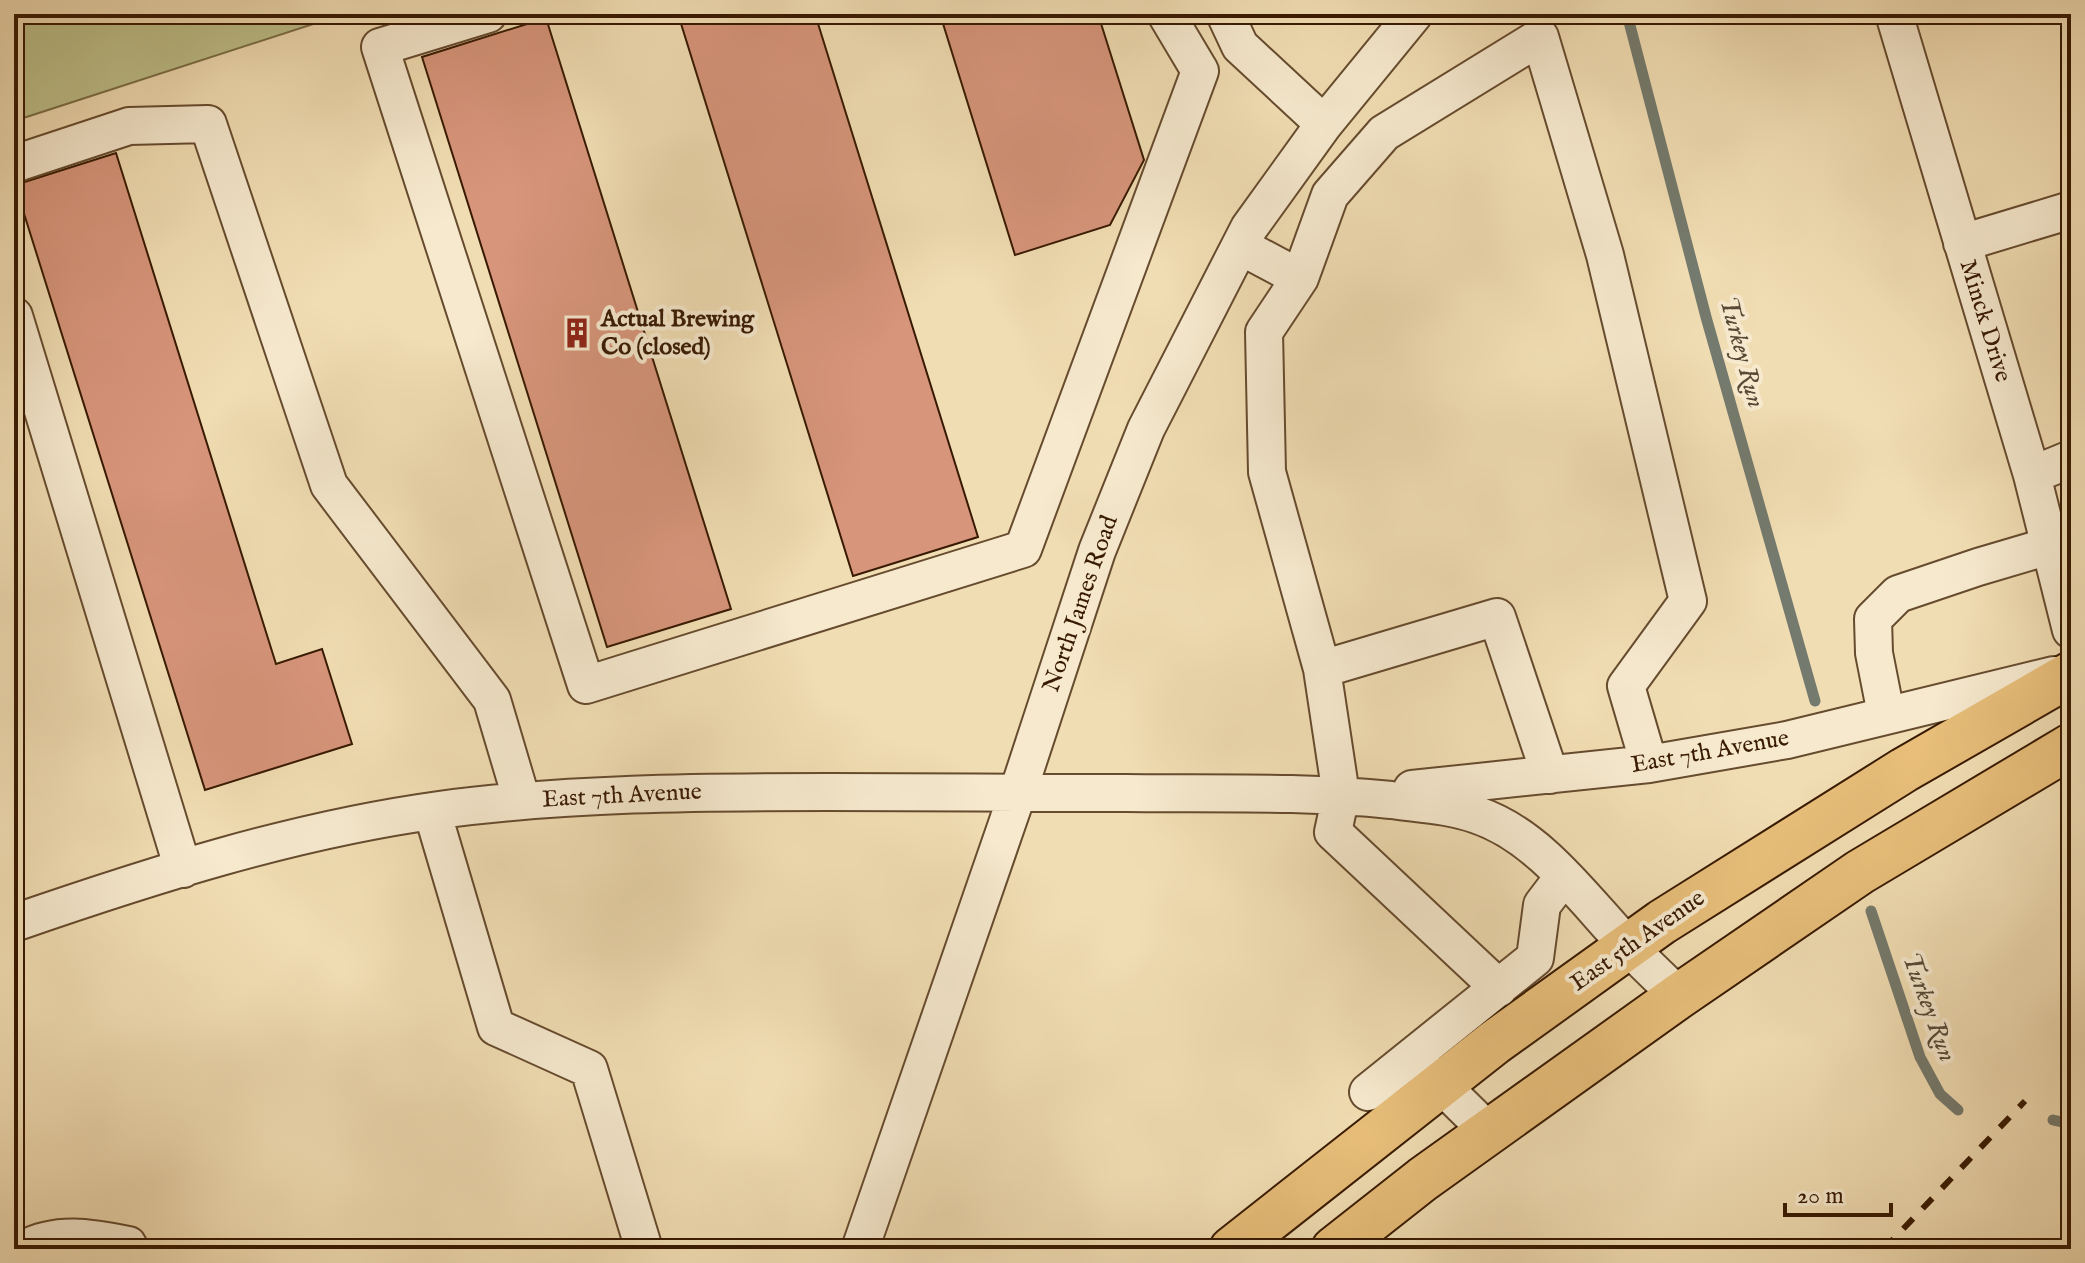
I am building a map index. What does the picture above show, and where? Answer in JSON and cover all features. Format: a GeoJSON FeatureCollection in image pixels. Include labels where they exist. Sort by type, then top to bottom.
{"type":"FeatureCollection","features":[{"type":"Feature","properties":{"kind":"main road","name":"East 5th Avenue"},"geometry":{"type":"LineString","coordinates":[[1232,1249],[1427,1071],[1495,1042],[1686,906],[1904,770],[2071,672]]}},
{"type":"Feature","properties":{"kind":"main road"},"geometry":{"type":"LineString","coordinates":[[1334,1249],[1423,1179],[1679,996],[1860,872],[2071,746]]}},
{"type":"Feature","properties":{"kind":"street"},"geometry":{"type":"LineString","coordinates":[[488,14],[380,47],[586,685],[1023,549],[1200,71],[1232,30],[1324,124]]}},
{"type":"Feature","properties":{"kind":"street"},"geometry":{"type":"LineString","coordinates":[[1166,14],[1200,71]]}},
{"type":"Feature","properties":{"kind":"street","name":"North James Road"},"geometry":{"type":"LineString","coordinates":[[860,1249],[1018,792],[1097,551],[1140,443],[1249,228],[1324,124],[1414,14]]}},
{"type":"Feature","properties":{"kind":"street","name":"Minck Drive"},"geometry":{"type":"LineString","coordinates":[[1894,14],[2032,475],[2071,630]]}},
{"type":"Feature","properties":{"kind":"street"},"geometry":{"type":"LineString","coordinates":[[1499,988],[1333,832],[1341,795],[1322,669],[1267,472],[1264,332],[1300,278],[1330,195],[1384,133],[1540,37],[1605,255],[1688,601],[1626,686],[1649,764]]}},
{"type":"Feature","properties":{"kind":"street"},"geometry":{"type":"LineString","coordinates":[[14,164],[129,126],[208,124],[329,485],[492,700],[522,801]]}},
{"type":"Feature","properties":{"kind":"street"},"geometry":{"type":"LineString","coordinates":[[1962,243],[2071,210]]}},
{"type":"Feature","properties":{"kind":"street"},"geometry":{"type":"LineString","coordinates":[[1240,246],[1300,278]]}},
{"type":"Feature","properties":{"kind":"street"},"geometry":{"type":"LineString","coordinates":[[14,316],[183,869]]}},
{"type":"Feature","properties":{"kind":"street"},"geometry":{"type":"LineString","coordinates":[[2032,475],[2071,459]]}},
{"type":"Feature","properties":{"kind":"street"},"geometry":{"type":"LineString","coordinates":[[1886,714],[1874,653],[1873,619],[1898,594],[2049,546]]}},
{"type":"Feature","properties":{"kind":"street"},"geometry":{"type":"LineString","coordinates":[[1322,669],[1497,617],[1550,775]]}},
{"type":"Feature","properties":{"kind":"street","name":"East 7th Avenue"},"geometry":{"type":"LineString","coordinates":[[1341,795],[1649,764],[1787,740],[2071,672]]}},
{"type":"Feature","properties":{"kind":"street","name":"East 7th Avenue"},"geometry":{"type":"LineString","coordinates":[[14,923],[282,840],[432,811],[522,801],[674,792],[1341,795],[1440,806],[1480,816],[1515,835],[1564,876],[1679,996]]}},
{"type":"Feature","properties":{"kind":"street"},"geometry":{"type":"LineString","coordinates":[[432,811],[496,1027],[589,1069],[644,1249]]}},
{"type":"Feature","properties":{"kind":"street"},"geometry":{"type":"LineString","coordinates":[[1368,1092],[1427,1071],[1499,988],[1535,958],[1542,905],[1564,876]]}},
{"type":"Feature","properties":{"kind":"street"},"geometry":{"type":"LineString","coordinates":[[1427,1071],[1489,1132]]}},
{"type":"Feature","properties":{"kind":"street"},"geometry":{"type":"LineString","coordinates":[[24,1249],[36,1242],[77,1236],[128,1245],[130,1249]]}},
{"type":"Feature","properties":{"kind":"green space"},"geometry":{"type":"Polygon","coordinates":[[[14,14],[344,14],[14,121],[14,14]]]}},
{"type":"Feature","properties":{"kind":"building"},"geometry":{"type":"Polygon","coordinates":[[[678,14],[815,14],[978,537],[853,576],[678,14]]]}},
{"type":"Feature","properties":{"kind":"building"},"geometry":{"type":"Polygon","coordinates":[[[940,14],[1098,14],[1144,160],[1110,225],[1015,255],[940,14]]]}},
{"type":"Feature","properties":{"kind":"building","name":"Actual Brewing Co (closed)"},"geometry":{"type":"Polygon","coordinates":[[[546,18],[731,609],[607,647],[422,57],[546,18]]]}},
{"type":"Feature","properties":{"kind":"building"},"geometry":{"type":"Polygon","coordinates":[[[116,153],[276,664],[322,649],[352,744],[205,790],[15,185],[116,153]]]}},
{"type":"Feature","properties":{"kind":"waterway","name":"Turkey Run"},"geometry":{"type":"LineString","coordinates":[[1627,14],[1706,317],[1815,701]]}},
{"type":"Feature","properties":{"kind":"waterway","name":"Turkey Run"},"geometry":{"type":"LineString","coordinates":[[1871,911],[1920,1057],[1940,1094],[1958,1110]]}},
{"type":"Feature","properties":{"kind":"waterway","name":"Turkey Run"},"geometry":{"type":"LineString","coordinates":[[2053,1120],[2071,1124]]}},
{"type":"Feature","properties":{"kind":"railway"},"geometry":{"type":"LineString","coordinates":[[1884,1249],[2025,1101]]}},
{"type":"Feature","properties":{"kind":"place","name":"Actual Brewing Co (closed)"},"geometry":{"type":"Point","coordinates":[577,333]}}]}
